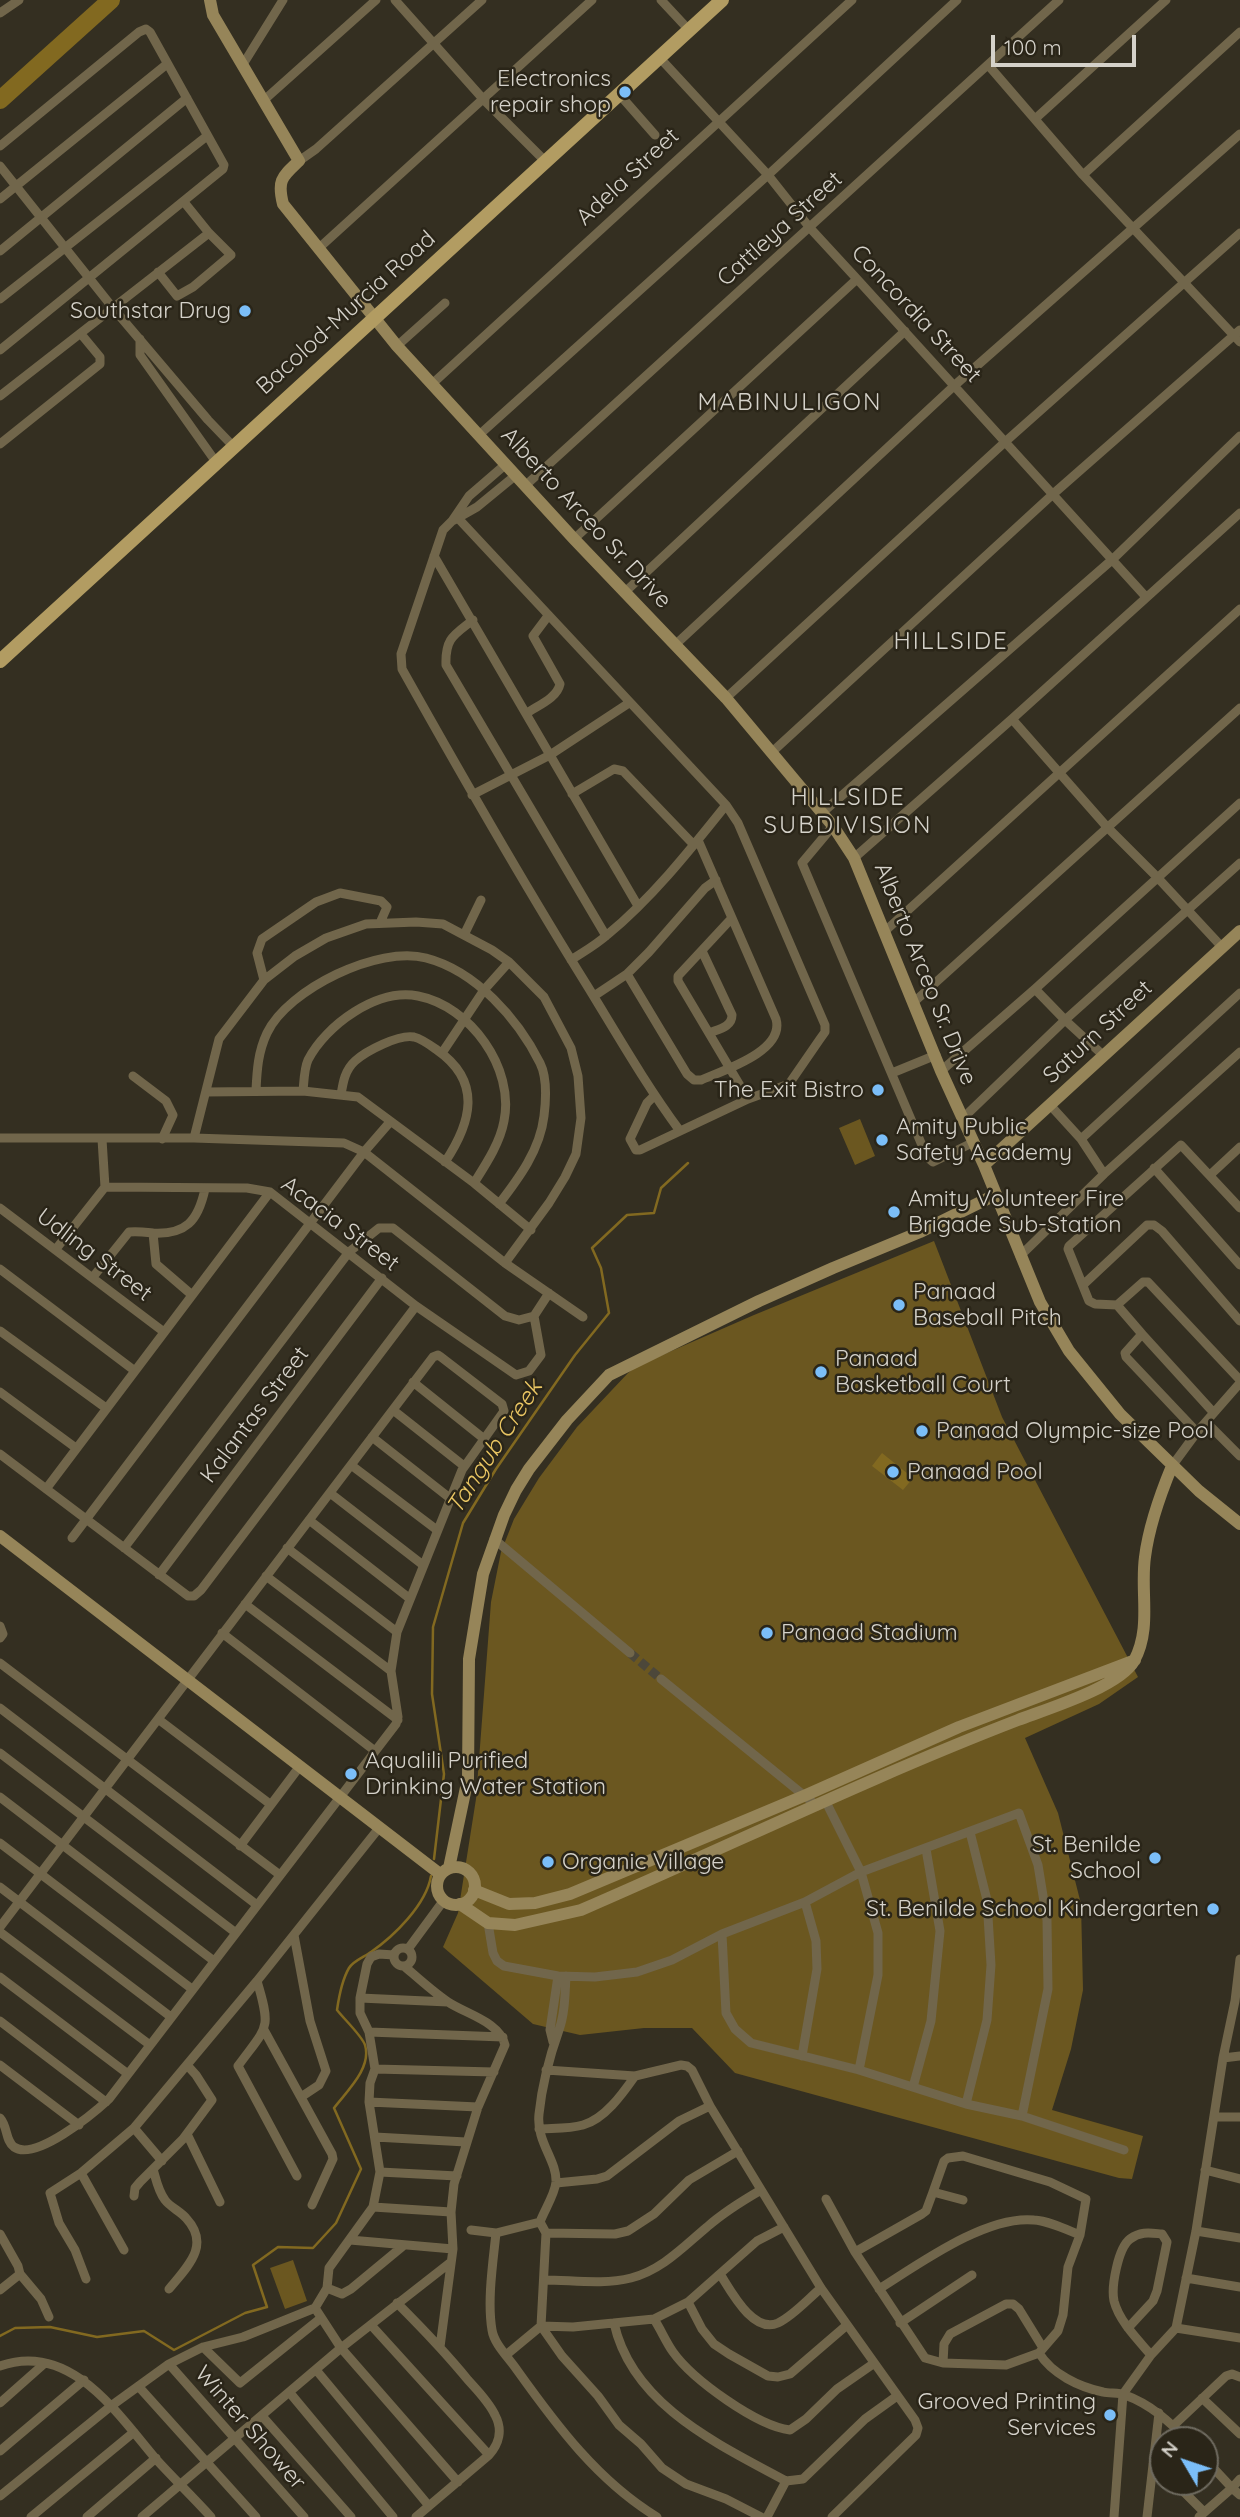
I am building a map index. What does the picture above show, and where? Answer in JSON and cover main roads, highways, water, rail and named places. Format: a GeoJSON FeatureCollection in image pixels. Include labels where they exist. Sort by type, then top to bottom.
{"type":"FeatureCollection","features":[{"type":"Feature","properties":{"kind":"main road","name":"Bacolod-Murcia Road"},"geometry":{"type":"LineString","coordinates":[[0,661],[722,0]]}},
{"type":"Feature","properties":{"kind":"waterway"},"geometry":{"type":"LineString","coordinates":[[0,100],[111,0]]}},
{"type":"Feature","properties":{"kind":"waterway","name":"Tangub Creek"},"geometry":{"type":"LineString","coordinates":[[434,1859],[444,1774],[432,1694],[433,1627],[463,1523],[496,1469],[575,1355],[609,1313],[601,1268],[592,1248],[627,1215],[654,1213],[661,1188],[688,1163]]}},
{"type":"Feature","properties":{"kind":"waterway","name":"Tangub Creek"},"geometry":{"type":"LineString","coordinates":[[0,2336],[15,2328],[50,2327],[97,2337],[144,2331],[174,2350],[245,2313],[267,2307],[253,2265],[278,2247],[313,2248],[336,2223],[361,2169],[334,2108],[362,2071],[366,2054],[363,2041],[337,2010],[344,1978],[353,1963],[380,1945],[408,1919],[423,1898],[431,1876]]}},
{"type":"Feature","properties":{"kind":"tunnel"},"geometry":{"type":"LineString","coordinates":[[630,1653],[661,1679]]}},
{"type":"Feature","properties":{"kind":"place","name":"Electronics repair shop"},"geometry":{"type":"Point","coordinates":[625,92]}},
{"type":"Feature","properties":{"kind":"place","name":"Southstar Drug"},"geometry":{"type":"Point","coordinates":[245,311]}},
{"type":"Feature","properties":{"kind":"place","name":"The Exit Bistro"},"geometry":{"type":"Point","coordinates":[878,1090]}},
{"type":"Feature","properties":{"kind":"place","name":"Amity Public Safety Academy"},"geometry":{"type":"Point","coordinates":[882,1140]}},
{"type":"Feature","properties":{"kind":"place","name":"Amity Volunteer Fire Brigade Sub-Station"},"geometry":{"type":"Point","coordinates":[894,1212]}},
{"type":"Feature","properties":{"kind":"place","name":"Panaad Baseball Pitch"},"geometry":{"type":"Point","coordinates":[899,1305]}},
{"type":"Feature","properties":{"kind":"place","name":"Panaad Basketball Court"},"geometry":{"type":"Point","coordinates":[821,1372]}},
{"type":"Feature","properties":{"kind":"place","name":"Panaad Olympic-size Pool"},"geometry":{"type":"Point","coordinates":[922,1431]}},
{"type":"Feature","properties":{"kind":"place","name":"Panaad Pool"},"geometry":{"type":"Point","coordinates":[893,1472]}},
{"type":"Feature","properties":{"kind":"place","name":"Panaad Stadium"},"geometry":{"type":"Point","coordinates":[767,1633]}},
{"type":"Feature","properties":{"kind":"place","name":"Aqualili Purified Drinking Water Station"},"geometry":{"type":"Point","coordinates":[351,1774]}},
{"type":"Feature","properties":{"kind":"place","name":"St. Benilde School"},"geometry":{"type":"Point","coordinates":[1155,1858]}},
{"type":"Feature","properties":{"kind":"place","name":"Organic Village"},"geometry":{"type":"Point","coordinates":[548,1862]}},
{"type":"Feature","properties":{"kind":"place","name":"St. Benilde School Kindergarten"},"geometry":{"type":"Point","coordinates":[1213,1909]}},
{"type":"Feature","properties":{"kind":"place","name":"Grooved Printing Services"},"geometry":{"type":"Point","coordinates":[1110,2415]}},
{"type":"Feature","properties":{"kind":"district","name":"MABINULIGON"},"geometry":{"type":"Point","coordinates":[790,403]}},
{"type":"Feature","properties":{"kind":"district","name":"HILLSIDE"},"geometry":{"type":"Point","coordinates":[951,642]}},
{"type":"Feature","properties":{"kind":"district","name":"HILLSIDE SUBDIVISION"},"geometry":{"type":"Point","coordinates":[848,812]}}]}
